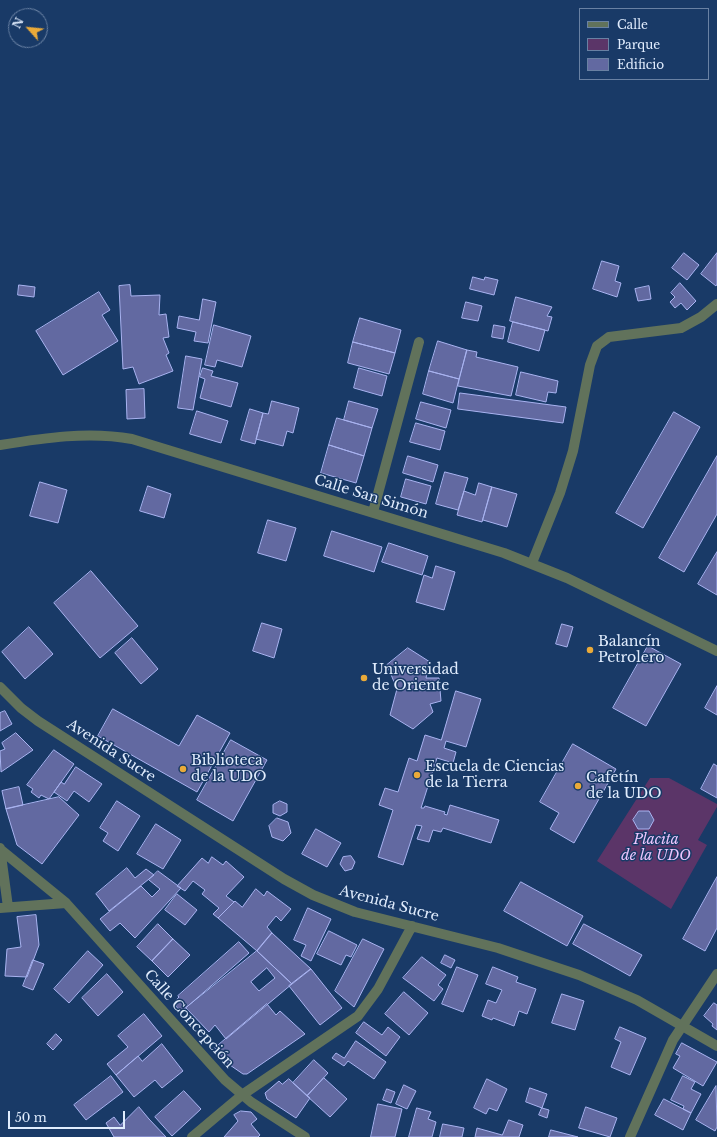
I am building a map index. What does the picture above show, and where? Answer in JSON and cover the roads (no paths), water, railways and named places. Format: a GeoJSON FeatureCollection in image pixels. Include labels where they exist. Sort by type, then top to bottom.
{"type":"FeatureCollection","features":[{"type":"Feature","properties":{"kind":"street"},"geometry":{"type":"LineString","coordinates":[[532,563],[555,507],[573,452],[590,365],[597,346],[609,337],[681,328],[701,317],[717,304]]}},
{"type":"Feature","properties":{"kind":"street"},"geometry":{"type":"LineString","coordinates":[[373,512],[419,342]]}},
{"type":"Feature","properties":{"kind":"street","name":"Calle San Simón"},"geometry":{"type":"LineString","coordinates":[[0,445],[57,436],[94,435],[132,439],[373,512],[532,563],[591,589],[717,652]]}},
{"type":"Feature","properties":{"kind":"street","name":"Avenida Sucre"},"geometry":{"type":"LineString","coordinates":[[0,687],[21,708],[38,721],[284,879],[337,905],[376,918],[528,956],[579,975],[638,1000],[717,1046]]}},
{"type":"Feature","properties":{"kind":"street","name":"Calle Concepción"},"geometry":{"type":"LineString","coordinates":[[0,848],[4,908],[66,903]]}},
{"type":"Feature","properties":{"kind":"street","name":"Calle Concepción"},"geometry":{"type":"LineString","coordinates":[[0,848],[66,903],[198,1052],[225,1080],[242,1095],[305,1137]]}},
{"type":"Feature","properties":{"kind":"street"},"geometry":{"type":"LineString","coordinates":[[192,1137],[242,1095],[358,1016],[378,989],[412,926]]}},
{"type":"Feature","properties":{"kind":"street"},"geometry":{"type":"LineString","coordinates":[[630,1137],[670,1048],[717,974]]}},
{"type":"Feature","properties":{"kind":"place","name":"Balancín Petrolero"},"geometry":{"type":"Point","coordinates":[590,650]}},
{"type":"Feature","properties":{"kind":"place","name":"Universidad de Oriente"},"geometry":{"type":"Point","coordinates":[364,678]}},
{"type":"Feature","properties":{"kind":"place","name":"Biblioteca de la UDO"},"geometry":{"type":"Point","coordinates":[183,769]}},
{"type":"Feature","properties":{"kind":"place","name":"Escuela de Ciencias de la Tierra"},"geometry":{"type":"Point","coordinates":[417,775]}},
{"type":"Feature","properties":{"kind":"place","name":"Cafetín de la UDO"},"geometry":{"type":"Point","coordinates":[578,786]}},
{"type":"Feature","properties":{"kind":"park label","name":"Placita de la UDO"},"geometry":{"type":"Point","coordinates":[656,848]}}]}
